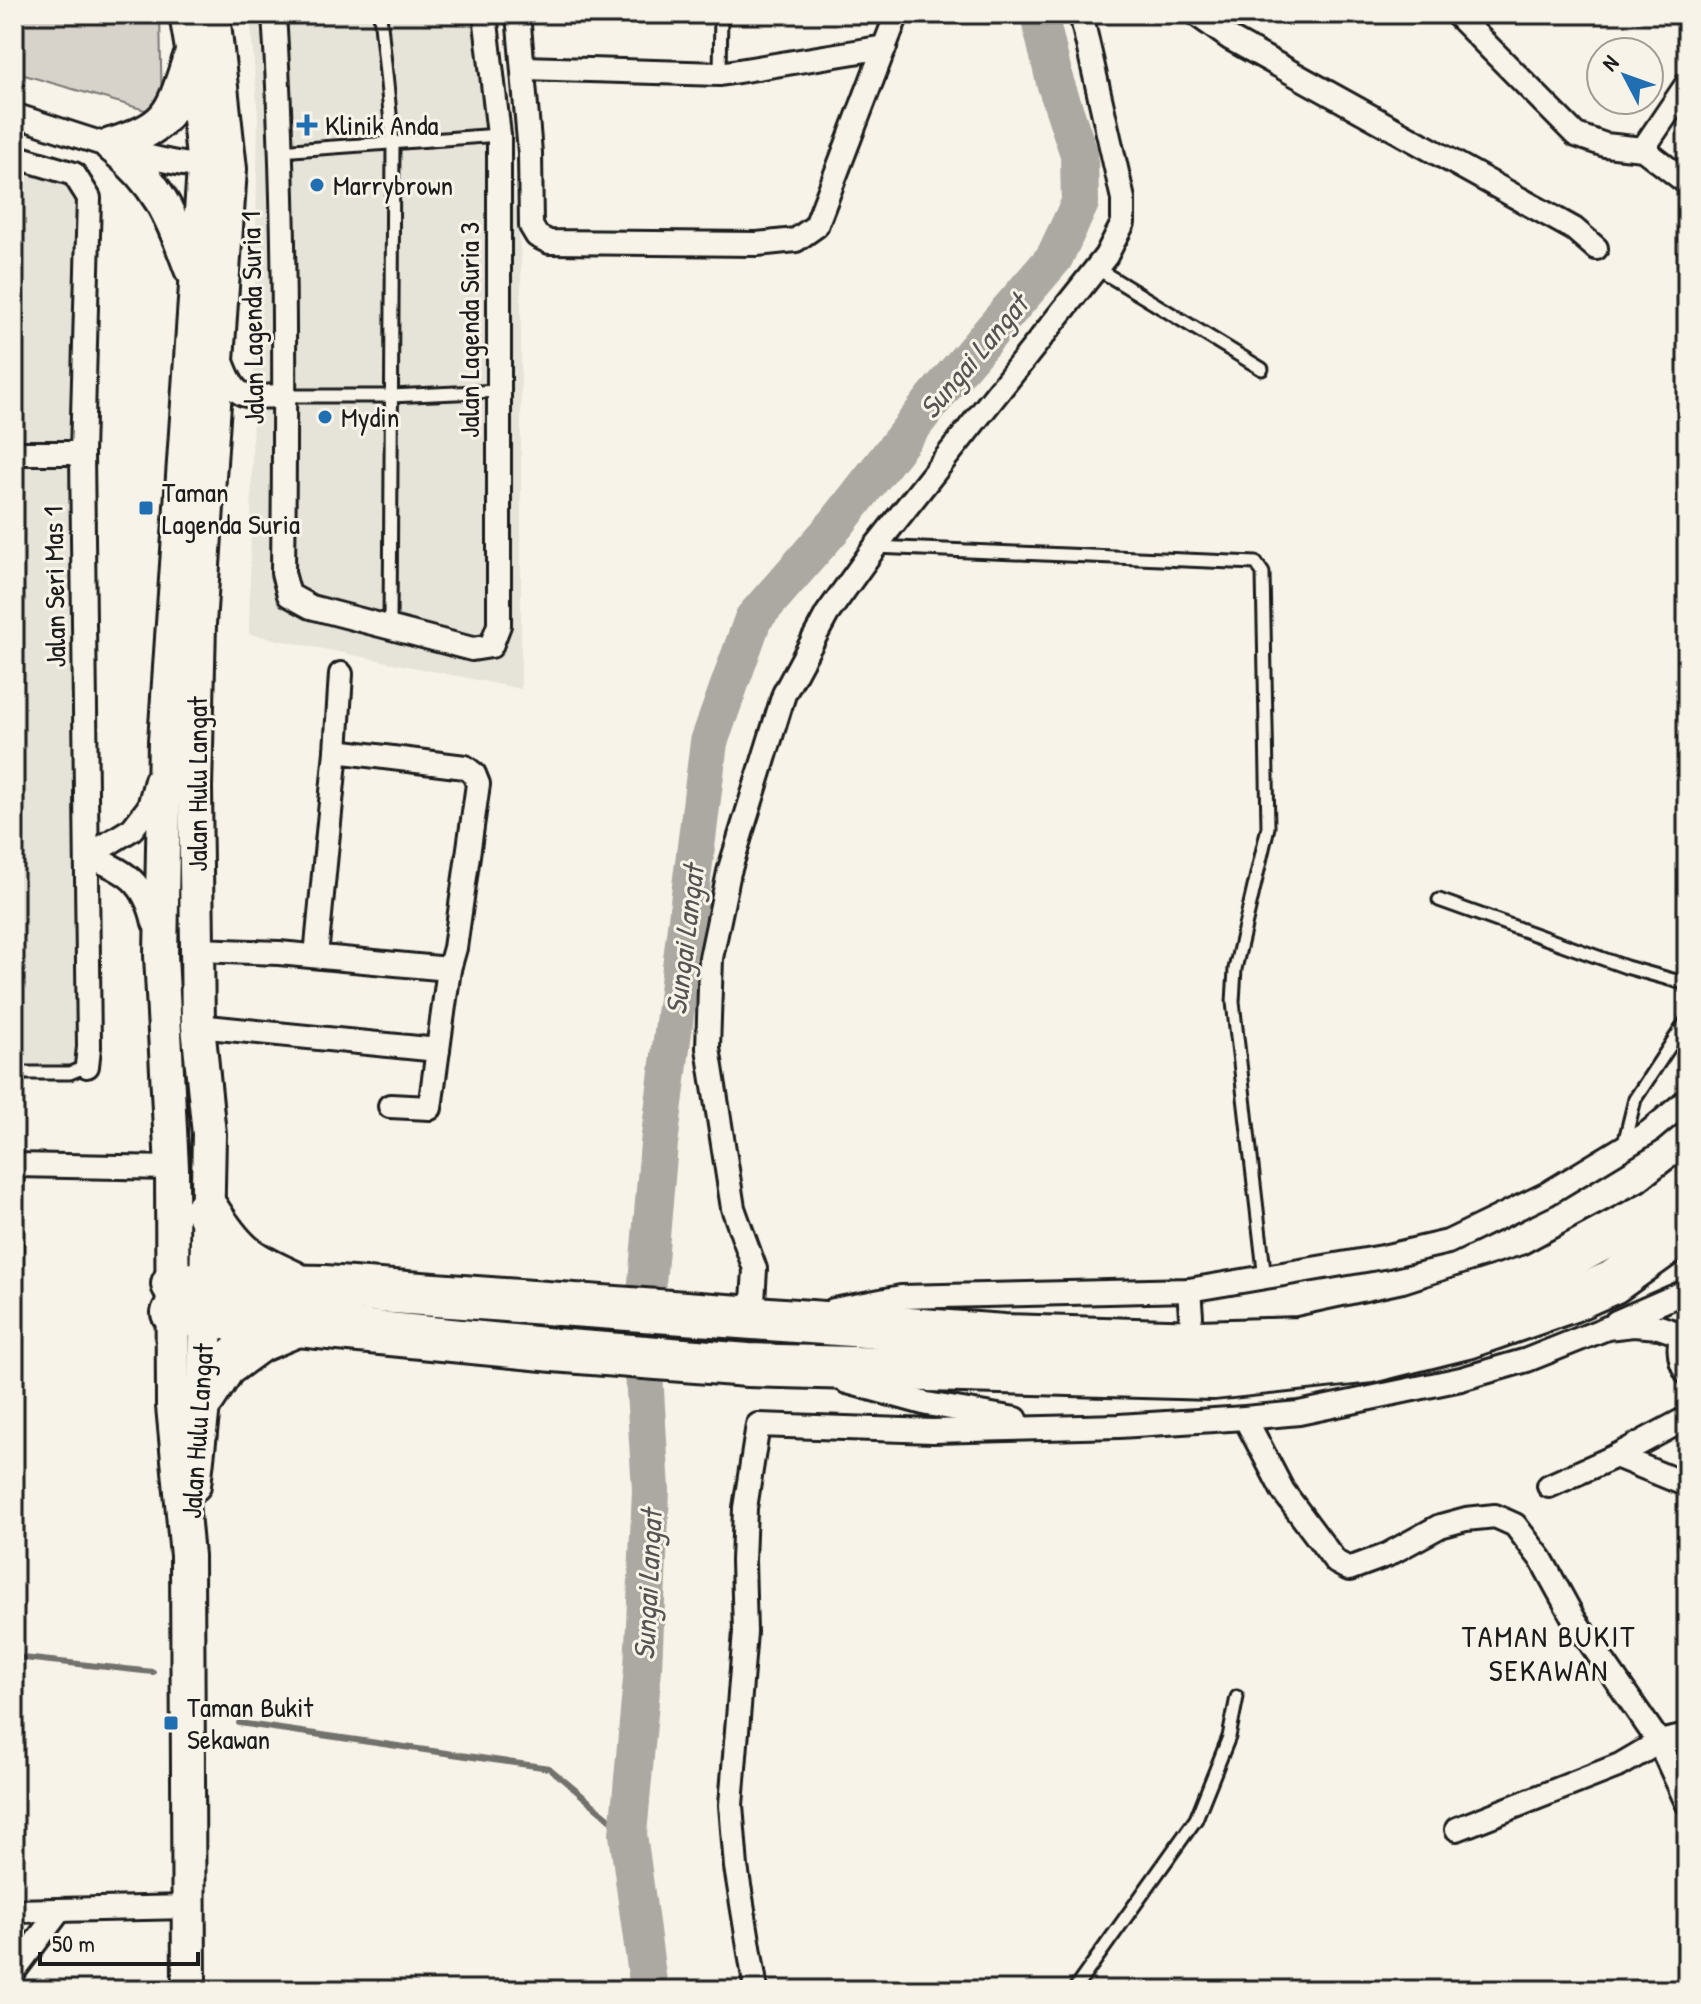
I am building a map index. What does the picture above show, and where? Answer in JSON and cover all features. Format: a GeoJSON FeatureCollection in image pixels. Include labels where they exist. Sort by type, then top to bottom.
{"type":"FeatureCollection","features":[{"type":"Feature","properties":{"kind":"highway"},"geometry":{"type":"LineString","coordinates":[[189,1300],[302,1305],[561,1303],[1004,1336],[1199,1342],[1299,1339],[1411,1315],[1535,1275],[1656,1210],[1687,1186]]}},
{"type":"Feature","properties":{"kind":"highway"},"geometry":{"type":"LineString","coordinates":[[207,1210],[229,1245],[302,1305],[554,1350],[748,1365],[1213,1378],[1371,1361],[1467,1337],[1570,1301],[1613,1282],[1687,1263]]}},
{"type":"Feature","properties":{"kind":"highway"},"geometry":{"type":"LineString","coordinates":[[1613,1282],[1687,1229]]}},
{"type":"Feature","properties":{"kind":"highway"},"geometry":{"type":"LineString","coordinates":[[204,1397],[224,1366],[302,1305]]}},
{"type":"Feature","properties":{"kind":"main road","name":"Jalan Hulu Langat"},"geometry":{"type":"LineString","coordinates":[[186,14],[217,168],[194,280],[165,741],[161,955],[172,1168],[204,1397],[187,1556]]}},
{"type":"Feature","properties":{"kind":"main road","name":"Jalan Hulu Langat"},"geometry":{"type":"LineString","coordinates":[[189,1990],[187,1556],[173,1406],[207,1210],[209,1134],[198,1026],[195,788],[199,624],[219,351],[213,14]]}},
{"type":"Feature","properties":{"kind":"main road"},"geometry":{"type":"LineString","coordinates":[[111,145],[138,136],[163,122],[177,98],[192,49]]}},
{"type":"Feature","properties":{"kind":"main road"},"geometry":{"type":"LineString","coordinates":[[111,145],[131,161],[158,193],[173,219],[194,280]]}},
{"type":"Feature","properties":{"kind":"street","name":"Jalan Lagenda Suria 1"},"geometry":{"type":"LineString","coordinates":[[274,14],[285,396],[283,573],[289,595],[311,607],[390,628]]}},
{"type":"Feature","properties":{"kind":"street","name":"Jalan Lagenda Suria 3"},"geometry":{"type":"LineString","coordinates":[[390,628],[472,649],[491,646],[499,625],[499,135],[485,14]]}},
{"type":"Feature","properties":{"kind":"street"},"geometry":{"type":"LineString","coordinates":[[518,14],[530,153],[531,226],[537,236],[549,242],[757,244],[796,240],[816,226],[897,14]]}},
{"type":"Feature","properties":{"kind":"street"},"geometry":{"type":"LineString","coordinates":[[1081,14],[1123,199],[1123,223],[1106,256],[875,547],[827,614],[784,694],[729,872],[711,958],[708,1048],[733,1208],[755,1269],[755,1318],[901,1297],[1189,1290],[1265,1279],[1448,1242],[1547,1194],[1649,1132],[1687,1100]]}},
{"type":"Feature","properties":{"kind":"street"},"geometry":{"type":"LineString","coordinates":[[1196,14],[1231,39],[1574,229],[1596,248]]}},
{"type":"Feature","properties":{"kind":"street"},"geometry":{"type":"LineString","coordinates":[[1456,14],[1576,135],[1605,145],[1643,149],[1687,183]]}},
{"type":"Feature","properties":{"kind":"street"},"geometry":{"type":"LineString","coordinates":[[524,68],[720,74],[885,47]]}},
{"type":"Feature","properties":{"kind":"street"},"geometry":{"type":"LineString","coordinates":[[1643,149],[1687,84]]}},
{"type":"Feature","properties":{"kind":"street"},"geometry":{"type":"LineString","coordinates":[[14,115],[111,145],[217,168]]}},
{"type":"Feature","properties":{"kind":"street","name":"Jalan Seri Mas 1"},"geometry":{"type":"LineString","coordinates":[[14,156],[74,174],[89,198],[82,453],[88,856],[87,1066]]}},
{"type":"Feature","properties":{"kind":"street"},"geometry":{"type":"LineString","coordinates":[[219,351],[229,381],[240,394],[249,397],[285,396]]}},
{"type":"Feature","properties":{"kind":"street"},"geometry":{"type":"LineString","coordinates":[[14,453],[82,453]]}},
{"type":"Feature","properties":{"kind":"street"},"geometry":{"type":"LineString","coordinates":[[316,956],[341,674]]}},
{"type":"Feature","properties":{"kind":"street"},"geometry":{"type":"LineString","coordinates":[[88,856],[132,829],[149,807],[165,741]]}},
{"type":"Feature","properties":{"kind":"street"},"geometry":{"type":"LineString","coordinates":[[336,751],[465,767],[474,774],[478,784],[430,1108],[390,1106]]}},
{"type":"Feature","properties":{"kind":"street"},"geometry":{"type":"LineString","coordinates":[[88,856],[129,877],[148,899],[161,955]]}},
{"type":"Feature","properties":{"kind":"street"},"geometry":{"type":"LineString","coordinates":[[198,950],[316,956],[449,969]]}},
{"type":"Feature","properties":{"kind":"street"},"geometry":{"type":"LineString","coordinates":[[198,1026],[438,1050]]}},
{"type":"Feature","properties":{"kind":"street"},"geometry":{"type":"LineString","coordinates":[[16,1165],[172,1168]]}},
{"type":"Feature","properties":{"kind":"street"},"geometry":{"type":"LineString","coordinates":[[1189,1290],[1191,1316]]}},
{"type":"Feature","properties":{"kind":"street"},"geometry":{"type":"LineString","coordinates":[[1527,1360],[1687,1291]]}},
{"type":"Feature","properties":{"kind":"street"},"geometry":{"type":"LineString","coordinates":[[756,1990],[736,1867],[731,1805],[745,1632],[745,1508],[758,1425],[933,1431],[1194,1422],[1299,1413],[1461,1379],[1527,1360],[1607,1328],[1633,1325],[1684,1330],[1680,1359],[1687,1373]]}},
{"type":"Feature","properties":{"kind":"street"},"geometry":{"type":"LineString","coordinates":[[792,1366],[927,1404],[1061,1426]]}},
{"type":"Feature","properties":{"kind":"street"},"geometry":{"type":"LineString","coordinates":[[1193,1397],[1194,1422]]}},
{"type":"Feature","properties":{"kind":"street"},"geometry":{"type":"LineString","coordinates":[[1245,1418],[1283,1491],[1336,1562],[1349,1569],[1387,1555],[1440,1526],[1466,1519],[1495,1516],[1515,1525],[1541,1559],[1574,1619],[1659,1742],[1687,1803]]}},
{"type":"Feature","properties":{"kind":"street"},"geometry":{"type":"LineString","coordinates":[[1549,1486],[1616,1456],[1687,1418]]}},
{"type":"Feature","properties":{"kind":"street"},"geometry":{"type":"LineString","coordinates":[[1616,1456],[1687,1485]]}},
{"type":"Feature","properties":{"kind":"street"},"geometry":{"type":"LineString","coordinates":[[1457,1829],[1620,1765],[1659,1742],[1687,1736]]}},
{"type":"Feature","properties":{"kind":"street"},"geometry":{"type":"LineString","coordinates":[[14,1911],[187,1907]]}},
{"type":"Feature","properties":{"kind":"street"},"geometry":{"type":"LineString","coordinates":[[14,1971],[60,1910]]}},
{"type":"Feature","properties":{"kind":"lane"},"geometry":{"type":"LineString","coordinates":[[380,14],[393,143],[390,628]]}},
{"type":"Feature","properties":{"kind":"lane"},"geometry":{"type":"LineString","coordinates":[[720,74],[721,14]]}},
{"type":"Feature","properties":{"kind":"lane"},"geometry":{"type":"LineString","coordinates":[[279,151],[499,135]]}},
{"type":"Feature","properties":{"kind":"lane"},"geometry":{"type":"LineString","coordinates":[[1096,268],[1262,369]]}},
{"type":"Feature","properties":{"kind":"lane"},"geometry":{"type":"LineString","coordinates":[[285,396],[391,396],[499,391]]}},
{"type":"Feature","properties":{"kind":"lane"},"geometry":{"type":"LineString","coordinates":[[875,547],[1256,563],[1263,573],[1268,827],[1235,969],[1233,1002],[1265,1279]]}},
{"type":"Feature","properties":{"kind":"lane"},"geometry":{"type":"LineString","coordinates":[[1439,900],[1626,967],[1687,984]]}},
{"type":"Feature","properties":{"kind":"lane"},"geometry":{"type":"LineString","coordinates":[[1623,1148],[1635,1099],[1687,1020]]}},
{"type":"Feature","properties":{"kind":"lane"},"geometry":{"type":"LineString","coordinates":[[14,1073],[70,1073],[87,1066]]}},
{"type":"Feature","properties":{"kind":"lane"},"geometry":{"type":"LineString","coordinates":[[14,1359],[16,1165]]}},
{"type":"Feature","properties":{"kind":"lane"},"geometry":{"type":"LineString","coordinates":[[1074,1990],[1196,1819],[1229,1737],[1237,1697]]}},
{"type":"Feature","properties":{"kind":"shaded area"},"geometry":{"type":"Polygon","coordinates":[[[14,14],[160,14],[162,115],[14,72],[14,14]]]}},
{"type":"Feature","properties":{"kind":"shaded area"},"geometry":{"type":"Polygon","coordinates":[[[250,14],[494,14],[521,256],[521,689],[249,634],[258,117],[250,14]]]}},
{"type":"Feature","properties":{"kind":"shaded area"},"geometry":{"type":"Polygon","coordinates":[[[14,165],[65,180],[79,201],[81,1062],[65,1067],[14,1068],[14,165]]]}},
{"type":"Feature","properties":{"kind":"waterway","name":"Sungai Langat"},"geometry":{"type":"LineString","coordinates":[[649,1990],[628,1834],[643,1668],[651,1490],[642,1341],[659,1144],[709,742],[753,619],[837,523],[936,396],[1054,258],[1080,203],[1079,154],[1055,82],[1039,14]]}},
{"type":"Feature","properties":{"kind":"waterway"},"geometry":{"type":"LineString","coordinates":[[14,1657],[153,1672]]}},
{"type":"Feature","properties":{"kind":"waterway"},"geometry":{"type":"LineString","coordinates":[[239,1723],[549,1768],[628,1834]]}},
{"type":"Feature","properties":{"kind":"place","name":"Klinik Anda"},"geometry":{"type":"Point","coordinates":[307,125]}},
{"type":"Feature","properties":{"kind":"place","name":"Marrybrown"},"geometry":{"type":"Point","coordinates":[317,185]}},
{"type":"Feature","properties":{"kind":"place","name":"Mydin"},"geometry":{"type":"Point","coordinates":[325,417]}},
{"type":"Feature","properties":{"kind":"place","name":"Taman Lagenda Suria"},"geometry":{"type":"Point","coordinates":[146,508]}},
{"type":"Feature","properties":{"kind":"place","name":"Taman Bukit Sekawan"},"geometry":{"type":"Point","coordinates":[171,1723]}},
{"type":"Feature","properties":{"kind":"district","name":"TAMAN BUKIT SEKAWAN"},"geometry":{"type":"Point","coordinates":[1549,1653]}}]}
